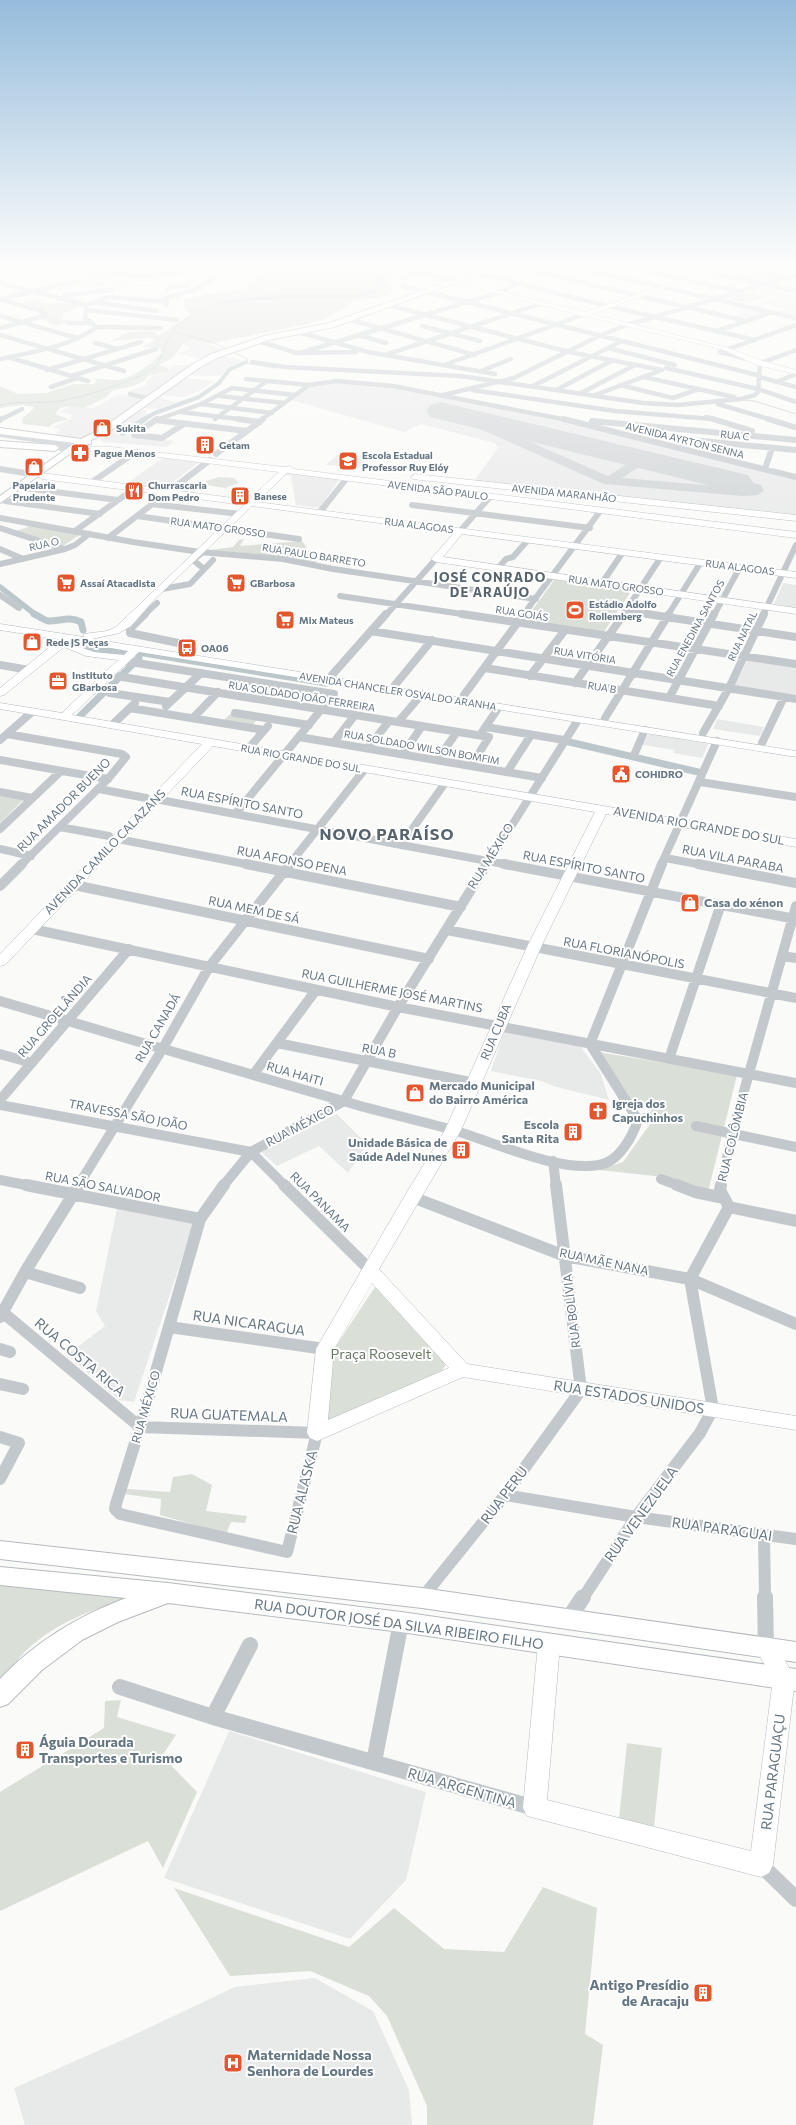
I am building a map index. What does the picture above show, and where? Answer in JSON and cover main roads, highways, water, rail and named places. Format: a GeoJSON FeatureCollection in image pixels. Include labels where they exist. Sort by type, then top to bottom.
{"type":"FeatureCollection","features":[{"type":"Feature","properties":{"kind":"main road"},"geometry":{"type":"LineString","coordinates":[[2,502],[79,446],[104,431],[195,367]]}},
{"type":"Feature","properties":{"kind":"main road"},"geometry":{"type":"LineString","coordinates":[[0,431],[79,446]]}},
{"type":"Feature","properties":{"kind":"main road"},"geometry":{"type":"LineString","coordinates":[[0,444],[60,448],[79,446],[93,443],[104,431]]}},
{"type":"Feature","properties":{"kind":"main road"},"geometry":{"type":"LineString","coordinates":[[2,502],[24,488],[39,475]]}},
{"type":"Feature","properties":{"kind":"main road","name":"RUA DOUTOR JOSÉ DA SILVA RIBEIRO FILHO"},"geometry":{"type":"LineString","coordinates":[[0,1550],[422,1598],[569,1618],[796,1652]]}},
{"type":"Feature","properties":{"kind":"main road","name":"RUA DOUTOR JOSÉ DA SILVA RIBEIRO FILHO"},"geometry":{"type":"LineString","coordinates":[[0,1576],[168,1593],[401,1622],[790,1679]]}},
{"type":"Feature","properties":{"kind":"main road"},"geometry":{"type":"LineString","coordinates":[[0,1696],[14,1680],[34,1663],[84,1627],[101,1618],[168,1593]]}},
{"type":"Feature","properties":{"kind":"waterway"},"geometry":{"type":"LineString","coordinates":[[0,405],[51,402],[73,398],[103,390],[133,379],[154,367]]}},
{"type":"Feature","properties":{"kind":"waterway"},"geometry":{"type":"LineString","coordinates":[[143,420],[155,413],[199,397],[219,383],[229,370],[235,367]]}},
{"type":"Feature","properties":{"kind":"waterway"},"geometry":{"type":"LineString","coordinates":[[271,367],[276,368]]}},
{"type":"Feature","properties":{"kind":"waterway"},"geometry":{"type":"LineString","coordinates":[[743,400],[754,401],[796,414]]}},
{"type":"Feature","properties":{"kind":"waterway"},"geometry":{"type":"LineString","coordinates":[[123,433],[145,419]]}},
{"type":"Feature","properties":{"kind":"waterway"},"geometry":{"type":"LineString","coordinates":[[0,587],[36,615]]}},
{"type":"Feature","properties":{"kind":"waterway"},"geometry":{"type":"LineString","coordinates":[[36,615],[47,621],[69,619],[77,620],[81,622],[83,630]]}},
{"type":"Feature","properties":{"kind":"waterway"},"geometry":{"type":"LineString","coordinates":[[80,645],[92,649],[138,652]]}},
{"type":"Feature","properties":{"kind":"waterway"},"geometry":{"type":"LineString","coordinates":[[80,716],[139,658],[138,652]]}},
{"type":"Feature","properties":{"kind":"waterway"},"geometry":{"type":"LineString","coordinates":[[138,652],[326,683]]}},
{"type":"Feature","properties":{"kind":"waterway"},"geometry":{"type":"LineString","coordinates":[[565,741],[698,772]]}},
{"type":"Feature","properties":{"kind":"place","name":"Sukita"},"geometry":{"type":"Point","coordinates":[102,428]}},
{"type":"Feature","properties":{"kind":"place","name":"Getam"},"geometry":{"type":"Point","coordinates":[205,445]}},
{"type":"Feature","properties":{"kind":"place","name":"Pague Menos"},"geometry":{"type":"Point","coordinates":[80,453]}},
{"type":"Feature","properties":{"kind":"place","name":"Escola Estadual Professor Ruy Elóy"},"geometry":{"type":"Point","coordinates":[348,461]}},
{"type":"Feature","properties":{"kind":"place","name":"Papelaria Prudente"},"geometry":{"type":"Point","coordinates":[34,467]}},
{"type":"Feature","properties":{"kind":"place","name":"Churrascaria Dom Pedro"},"geometry":{"type":"Point","coordinates":[134,491]}},
{"type":"Feature","properties":{"kind":"place","name":"Banese"},"geometry":{"type":"Point","coordinates":[240,496]}},
{"type":"Feature","properties":{"kind":"place","name":"Assaí Atacadista"},"geometry":{"type":"Point","coordinates":[66,583]}},
{"type":"Feature","properties":{"kind":"place","name":"GBarbosa"},"geometry":{"type":"Point","coordinates":[236,583]}},
{"type":"Feature","properties":{"kind":"place","name":"Estádio Adolfo Rollemberg"},"geometry":{"type":"Point","coordinates":[575,610]}},
{"type":"Feature","properties":{"kind":"place","name":"Mix Mateus"},"geometry":{"type":"Point","coordinates":[285,620]}},
{"type":"Feature","properties":{"kind":"place","name":"Rede JS Peças"},"geometry":{"type":"Point","coordinates":[32,642]}},
{"type":"Feature","properties":{"kind":"place","name":"OA06"},"geometry":{"type":"Point","coordinates":[187,648]}},
{"type":"Feature","properties":{"kind":"place","name":"Instituto GBarbosa"},"geometry":{"type":"Point","coordinates":[58,681]}},
{"type":"Feature","properties":{"kind":"place","name":"COHIDRO"},"geometry":{"type":"Point","coordinates":[621,774]}},
{"type":"Feature","properties":{"kind":"place","name":"Casa do xénon"},"geometry":{"type":"Point","coordinates":[690,903]}},
{"type":"Feature","properties":{"kind":"place","name":"Mercado Municipal do Bairro América"},"geometry":{"type":"Point","coordinates":[415,1093]}},
{"type":"Feature","properties":{"kind":"place","name":"Igreja dos Capuchinhos"},"geometry":{"type":"Point","coordinates":[598,1111]}},
{"type":"Feature","properties":{"kind":"place","name":"Escola Santa Rita"},"geometry":{"type":"Point","coordinates":[573,1132]}},
{"type":"Feature","properties":{"kind":"place","name":"Unidade Básica de Saúde Adel Nunes"},"geometry":{"type":"Point","coordinates":[461,1150]}},
{"type":"Feature","properties":{"kind":"place","name":"Águia Dourada Transportes e Turismo"},"geometry":{"type":"Point","coordinates":[25,1750]}},
{"type":"Feature","properties":{"kind":"place","name":"Antigo Presídio de Aracaju"},"geometry":{"type":"Point","coordinates":[703,1993]}},
{"type":"Feature","properties":{"kind":"place","name":"Maternidade Nossa Senhora de Lourdes"},"geometry":{"type":"Point","coordinates":[233,2063]}},
{"type":"Feature","properties":{"kind":"district","name":"JOSÉ CONRADO DE ARAÚJO"},"geometry":{"type":"Point","coordinates":[490,584]}},
{"type":"Feature","properties":{"kind":"district","name":"NOVO PARAÍSO"},"geometry":{"type":"Point","coordinates":[387,834]}},
{"type":"Feature","properties":{"kind":"park label","name":"Praça Roosevelt"},"geometry":{"type":"Point","coordinates":[381,1354]}}]}
